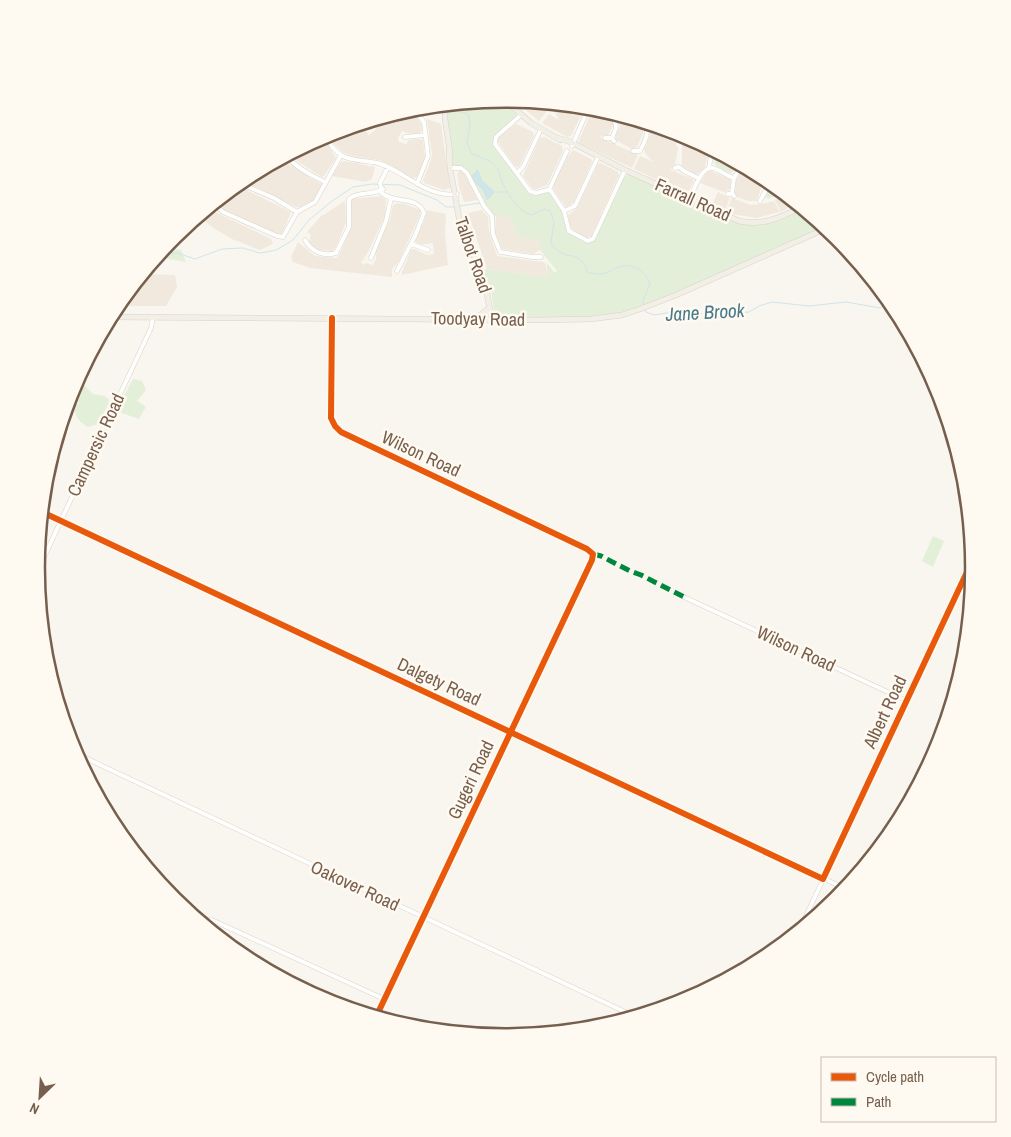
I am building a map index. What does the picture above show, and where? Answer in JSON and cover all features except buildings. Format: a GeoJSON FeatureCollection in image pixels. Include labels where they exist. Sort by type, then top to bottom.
{"type":"FeatureCollection","features":[{"type":"Feature","properties":{"kind":"main road","name":"Farrall Road"},"geometry":{"type":"LineString","coordinates":[[513,108],[521,116],[570,146],[588,152],[730,217],[749,223],[775,220],[795,210]]}},
{"type":"Feature","properties":{"kind":"main road","name":"Talbot Road"},"geometry":{"type":"LineString","coordinates":[[445,112],[451,168],[463,237],[484,278],[490,320]]}},
{"type":"Feature","properties":{"kind":"main road","name":"Toodyay Road"},"geometry":{"type":"LineString","coordinates":[[120,317],[584,320],[622,315],[653,305],[819,231]]}},
{"type":"Feature","properties":{"kind":"main road"},"geometry":{"type":"LineString","coordinates":[[455,319],[479,316],[489,308]]}},
{"type":"Feature","properties":{"kind":"street"},"geometry":{"type":"LineString","coordinates":[[549,190],[586,115]]}},
{"type":"Feature","properties":{"kind":"street"},"geometry":{"type":"LineString","coordinates":[[521,116],[496,137],[494,140],[495,144],[532,192],[549,190],[552,192],[564,211],[570,232],[586,240],[592,240],[625,170]]}},
{"type":"Feature","properties":{"kind":"street"},"geometry":{"type":"LineString","coordinates":[[417,184],[428,159],[423,120],[418,117]]}},
{"type":"Feature","properties":{"kind":"street"},"geometry":{"type":"LineString","coordinates":[[605,138],[613,139],[616,122]]}},
{"type":"Feature","properties":{"kind":"street"},"geometry":{"type":"LineString","coordinates":[[517,173],[523,167],[541,129]]}},
{"type":"Feature","properties":{"kind":"street"},"geometry":{"type":"LineString","coordinates":[[633,151],[642,153],[648,130]]}},
{"type":"Feature","properties":{"kind":"street"},"geometry":{"type":"LineString","coordinates":[[405,137],[426,135]]}},
{"type":"Feature","properties":{"kind":"street"},"geometry":{"type":"LineString","coordinates":[[330,142],[341,155],[388,167],[417,184],[440,193],[456,193]]}},
{"type":"Feature","properties":{"kind":"street"},"geometry":{"type":"LineString","coordinates":[[218,208],[222,212],[280,237],[285,235],[297,212],[314,202],[341,155]]}},
{"type":"Feature","properties":{"kind":"street"},"geometry":{"type":"LineString","coordinates":[[690,199],[698,178],[709,168],[711,156]]}},
{"type":"Feature","properties":{"kind":"street"},"geometry":{"type":"LineString","coordinates":[[564,211],[575,206],[598,157]]}},
{"type":"Feature","properties":{"kind":"street"},"geometry":{"type":"LineString","coordinates":[[291,161],[307,173],[325,182]]}},
{"type":"Feature","properties":{"kind":"street"},"geometry":{"type":"LineString","coordinates":[[304,240],[317,252],[336,253],[349,226],[349,199],[354,196],[373,194],[381,187],[388,167]]}},
{"type":"Feature","properties":{"kind":"street"},"geometry":{"type":"LineString","coordinates":[[675,168],[679,167],[698,178]]}},
{"type":"Feature","properties":{"kind":"street"},"geometry":{"type":"LineString","coordinates":[[451,168],[461,168],[465,171],[492,216],[493,234],[500,252],[541,257]]}},
{"type":"Feature","properties":{"kind":"street"},"geometry":{"type":"LineString","coordinates":[[709,168],[734,178]]}},
{"type":"Feature","properties":{"kind":"street"},"geometry":{"type":"LineString","coordinates":[[732,194],[734,178],[738,171]]}},
{"type":"Feature","properties":{"kind":"street"},"geometry":{"type":"LineString","coordinates":[[248,187],[271,197],[297,212]]}},
{"type":"Feature","properties":{"kind":"street"},"geometry":{"type":"LineString","coordinates":[[381,187],[385,196],[415,203],[423,211],[424,215],[397,271]]}},
{"type":"Feature","properties":{"kind":"street"},"geometry":{"type":"LineString","coordinates":[[763,200],[767,190]]}},
{"type":"Feature","properties":{"kind":"street"},"geometry":{"type":"LineString","coordinates":[[371,258],[386,221],[391,198]]}},
{"type":"Feature","properties":{"kind":"street"},"geometry":{"type":"LineString","coordinates":[[411,244],[428,250]]}},
{"type":"Feature","properties":{"kind":"street","name":"Campersic Road"},"geometry":{"type":"LineString","coordinates":[[46,551],[151,328],[153,318]]}},
{"type":"Feature","properties":{"kind":"street","name":"Wilson Road"},"geometry":{"type":"LineString","coordinates":[[332,318],[331,418],[341,432],[587,549],[593,554]]}},
{"type":"Feature","properties":{"kind":"street","name":"Dalgety Road"},"geometry":{"type":"LineString","coordinates":[[48,515],[839,886]]}},
{"type":"Feature","properties":{"kind":"street","name":"Gugeri Road"},"geometry":{"type":"LineString","coordinates":[[379,1011],[592,560],[593,554]]}},
{"type":"Feature","properties":{"kind":"street","name":"Albert Road"},"geometry":{"type":"LineString","coordinates":[[805,919],[966,575]]}},
{"type":"Feature","properties":{"kind":"street","name":"Wilson Road"},"geometry":{"type":"LineString","coordinates":[[684,597],[907,701]]}},
{"type":"Feature","properties":{"kind":"street","name":"Oakover Road"},"geometry":{"type":"LineString","coordinates":[[86,758],[627,1013]]}},
{"type":"Feature","properties":{"kind":"street"},"geometry":{"type":"LineString","coordinates":[[207,919],[384,1000]]}},
{"type":"Feature","properties":{"kind":"shaded area"},"geometry":{"type":"Polygon","coordinates":[[[524,109],[546,110],[539,121],[524,109]]]}},
{"type":"Feature","properties":{"kind":"shaded area"},"geometry":{"type":"Polygon","coordinates":[[[554,111],[581,115],[571,136],[567,137],[542,123],[549,114],[559,120],[554,111]]]}},
{"type":"Feature","properties":{"kind":"shaded area"},"geometry":{"type":"Polygon","coordinates":[[[590,116],[613,121],[608,135],[601,136],[601,138],[638,155],[632,168],[580,143],[579,140],[590,116]]]}},
{"type":"Feature","properties":{"kind":"shaded area"},"geometry":{"type":"Polygon","coordinates":[[[415,117],[418,119],[422,130],[420,133],[411,134],[402,131],[398,138],[399,142],[406,144],[409,140],[423,140],[425,159],[417,177],[413,178],[379,160],[344,153],[333,141],[365,130],[369,135],[377,127],[386,124],[415,117]]]}},
{"type":"Feature","properties":{"kind":"shaded area"},"geometry":{"type":"Polygon","coordinates":[[[427,119],[441,124],[450,188],[444,190],[424,183],[423,180],[432,155],[427,119]]]}},
{"type":"Feature","properties":{"kind":"shaded area"},"geometry":{"type":"Polygon","coordinates":[[[619,123],[642,129],[643,133],[637,147],[632,149],[616,140],[620,127],[619,123]]]}},
{"type":"Feature","properties":{"kind":"shaded area"},"geometry":{"type":"Polygon","coordinates":[[[516,124],[533,132],[534,136],[519,167],[515,166],[498,142],[498,138],[516,124]]]}},
{"type":"Feature","properties":{"kind":"shaded area"},"geometry":{"type":"Polygon","coordinates":[[[653,133],[675,143],[678,148],[675,165],[670,170],[693,179],[689,191],[685,193],[634,169],[640,156],[653,162],[644,149],[650,135],[653,133]]]}},
{"type":"Feature","properties":{"kind":"shaded area"},"geometry":{"type":"Polygon","coordinates":[[[544,137],[562,146],[563,151],[547,185],[534,190],[523,176],[540,138],[544,137]]]}},
{"type":"Feature","properties":{"kind":"shaded area"},"geometry":{"type":"Polygon","coordinates":[[[682,143],[708,154],[705,167],[699,173],[695,174],[682,166],[682,143]]]}},
{"type":"Feature","properties":{"kind":"shaded area"},"geometry":{"type":"Polygon","coordinates":[[[327,144],[336,158],[322,177],[296,159],[327,144]]]}},
{"type":"Feature","properties":{"kind":"shaded area"},"geometry":{"type":"Polygon","coordinates":[[[573,150],[591,159],[592,162],[574,202],[567,207],[553,186],[567,157],[573,150]]]}},
{"type":"Feature","properties":{"kind":"shaded area"},"geometry":{"type":"Polygon","coordinates":[[[341,162],[375,167],[372,179],[366,182],[332,176],[341,162]]]}},
{"type":"Feature","properties":{"kind":"shaded area"},"geometry":{"type":"Polygon","coordinates":[[[601,163],[618,172],[619,175],[591,237],[587,238],[570,228],[568,215],[577,208],[598,164],[601,163]]]}},
{"type":"Feature","properties":{"kind":"shaded area"},"geometry":{"type":"Polygon","coordinates":[[[286,164],[299,168],[310,178],[322,184],[314,200],[296,207],[252,185],[286,164]]]}},
{"type":"Feature","properties":{"kind":"shaded area"},"geometry":{"type":"Polygon","coordinates":[[[478,169],[482,180],[495,192],[487,201],[482,189],[471,176],[478,169]]]}},
{"type":"Feature","properties":{"kind":"shaded area"},"geometry":{"type":"Polygon","coordinates":[[[460,170],[464,173],[478,200],[464,202],[457,173],[460,170]]]}},
{"type":"Feature","properties":{"kind":"shaded area"},"geometry":{"type":"Polygon","coordinates":[[[711,171],[731,180],[730,189],[724,192],[700,183],[707,172],[711,171]]]}},
{"type":"Feature","properties":{"kind":"shaded area"},"geometry":{"type":"Polygon","coordinates":[[[740,173],[763,187],[757,201],[749,201],[737,197],[735,194],[736,181],[740,173]]]}},
{"type":"Feature","properties":{"kind":"shaded area"},"geometry":{"type":"Polygon","coordinates":[[[245,189],[291,212],[282,234],[278,235],[222,209],[221,206],[245,189]]]}},
{"type":"Feature","properties":{"kind":"shaded area"},"geometry":{"type":"Polygon","coordinates":[[[718,192],[730,198],[725,210],[712,205],[718,192]]]}},
{"type":"Feature","properties":{"kind":"shaded area"},"geometry":{"type":"Polygon","coordinates":[[[382,196],[386,200],[385,216],[361,263],[364,265],[366,263],[373,265],[376,259],[376,251],[390,219],[393,205],[398,203],[405,204],[420,210],[420,215],[399,261],[392,269],[392,277],[310,268],[293,262],[291,257],[298,242],[315,256],[336,258],[352,225],[351,201],[353,199],[382,196]]]}},
{"type":"Feature","properties":{"kind":"shaded area"},"geometry":{"type":"Polygon","coordinates":[[[732,198],[750,205],[774,201],[780,212],[756,218],[732,214],[726,211],[732,198]]]}},
{"type":"Feature","properties":{"kind":"shaded area"},"geometry":{"type":"Polygon","coordinates":[[[779,198],[790,206],[781,212],[775,200],[779,198]]]}},
{"type":"Feature","properties":{"kind":"shaded area"},"geometry":{"type":"Polygon","coordinates":[[[345,201],[346,222],[336,247],[332,251],[318,250],[309,242],[311,235],[307,232],[320,217],[345,201]]]}},
{"type":"Feature","properties":{"kind":"shaded area"},"geometry":{"type":"Polygon","coordinates":[[[427,210],[446,214],[445,233],[448,265],[402,275],[411,250],[414,249],[427,255],[434,254],[433,243],[419,245],[415,241],[424,222],[427,210]]]}},
{"type":"Feature","properties":{"kind":"shaded area"},"geometry":{"type":"Polygon","coordinates":[[[482,210],[488,217],[489,231],[497,256],[543,262],[546,264],[547,277],[487,269],[468,213],[482,210]]]}},
{"type":"Feature","properties":{"kind":"shaded area"},"geometry":{"type":"Polygon","coordinates":[[[215,211],[271,239],[273,244],[260,250],[232,239],[204,220],[215,211]]]}},
{"type":"Feature","properties":{"kind":"shaded area"},"geometry":{"type":"Polygon","coordinates":[[[496,216],[506,216],[513,223],[516,236],[540,239],[540,250],[533,254],[502,249],[495,232],[496,216]]]}},
{"type":"Feature","properties":{"kind":"shaded area"},"geometry":{"type":"Polygon","coordinates":[[[151,274],[175,275],[177,287],[166,306],[128,306],[151,274]]]}},
{"type":"Feature","properties":{"kind":"green space"},"geometry":{"type":"Polygon","coordinates":[[[510,108],[516,116],[494,136],[493,144],[528,192],[535,194],[549,192],[562,212],[567,231],[586,242],[595,240],[624,177],[629,174],[632,176],[633,174],[746,224],[755,225],[776,222],[797,212],[818,231],[640,309],[591,319],[508,320],[500,317],[494,311],[491,291],[483,270],[547,277],[547,263],[554,272],[557,271],[540,250],[540,240],[516,236],[513,223],[506,216],[492,216],[465,171],[453,167],[446,112],[510,108]]]}},
{"type":"Feature","properties":{"kind":"green space"},"geometry":{"type":"Polygon","coordinates":[[[714,158],[734,169],[733,172],[731,173],[716,166],[714,158]]]}},
{"type":"Feature","properties":{"kind":"green space"},"geometry":{"type":"Polygon","coordinates":[[[767,191],[775,196],[768,199],[765,197],[767,191]]]}},
{"type":"Feature","properties":{"kind":"green space"},"geometry":{"type":"Polygon","coordinates":[[[174,249],[181,250],[186,262],[165,258],[174,249]]]}},
{"type":"Feature","properties":{"kind":"green space"},"geometry":{"type":"Polygon","coordinates":[[[146,281],[146,284],[142,291],[137,292],[146,281]]]}},
{"type":"Feature","properties":{"kind":"green space"},"geometry":{"type":"Polygon","coordinates":[[[133,379],[142,381],[146,390],[137,401],[146,407],[139,419],[119,412],[118,407],[133,379]]]}},
{"type":"Feature","properties":{"kind":"green space"},"geometry":{"type":"Polygon","coordinates":[[[83,384],[93,394],[105,396],[109,400],[98,424],[88,427],[80,421],[75,412],[75,405],[80,404],[76,401],[83,384]]]}},
{"type":"Feature","properties":{"kind":"green space"},"geometry":{"type":"Polygon","coordinates":[[[933,536],[944,541],[933,567],[922,561],[933,536]]]}},
{"type":"Feature","properties":{"kind":"waterway","name":"Jane Brook"},"geometry":{"type":"LineString","coordinates":[[458,111],[468,114],[470,124],[467,143],[472,154],[490,161],[498,169],[502,182],[520,209],[532,215],[544,209],[550,211],[554,222],[551,243],[556,249],[562,253],[577,257],[584,264],[587,272],[602,274],[622,266],[632,266],[643,272],[650,283],[643,301],[644,306]]}},
{"type":"Feature","properties":{"kind":"waterway"},"geometry":{"type":"LineString","coordinates":[[170,254],[177,253],[195,259],[222,249],[243,248],[260,253],[276,250],[293,240],[309,220],[353,187],[372,184],[400,185],[437,200],[446,207],[456,207]]}},
{"type":"Feature","properties":{"kind":"waterway"},"geometry":{"type":"LineString","coordinates":[[495,192],[507,192]]}},
{"type":"Feature","properties":{"kind":"waterway"},"geometry":{"type":"LineString","coordinates":[[460,206],[480,203]]}},
{"type":"Feature","properties":{"kind":"waterway","name":"Jane Brook"},"geometry":{"type":"LineString","coordinates":[[645,310],[654,315],[679,311],[706,314],[718,310],[736,313],[749,312],[759,306],[772,302],[809,306],[846,302],[880,308],[883,306]]}},
{"type":"Feature","properties":{"kind":"marked path"},"geometry":{"type":"LineString","coordinates":[[593,554],[601,556],[684,597]]}},
{"type":"Feature","properties":{"kind":"cycle path"},"geometry":{"type":"LineString","coordinates":[[332,318],[331,418],[341,432],[587,549],[593,554],[592,560],[379,1011]]}},
{"type":"Feature","properties":{"kind":"cycle path"},"geometry":{"type":"LineString","coordinates":[[48,515],[823,879],[966,574]]}}]}
